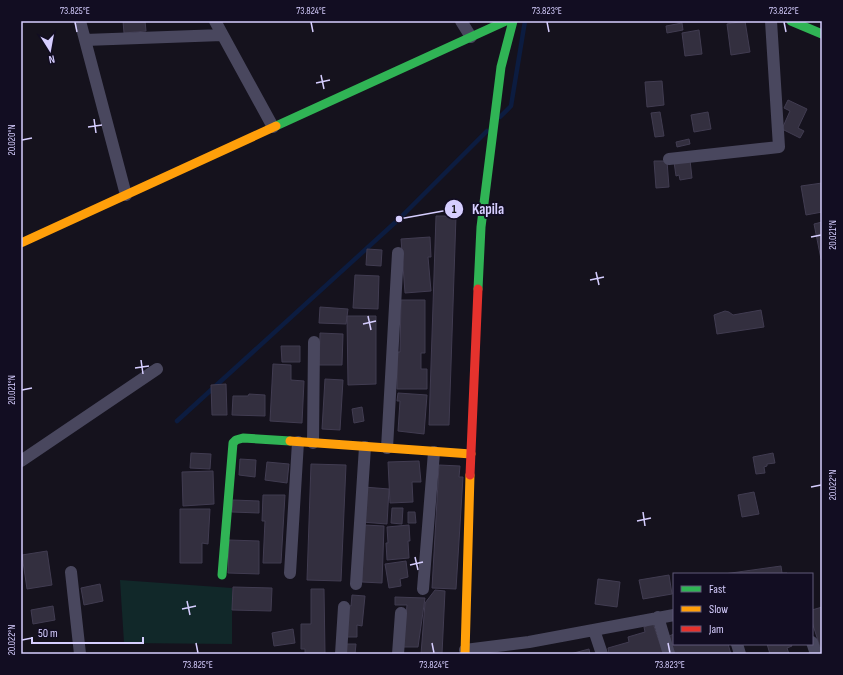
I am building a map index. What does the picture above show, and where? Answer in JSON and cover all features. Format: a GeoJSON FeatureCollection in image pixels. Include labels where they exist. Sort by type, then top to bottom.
{"type":"FeatureCollection","features":[{"type":"Feature","properties":{"kind":"street"},"geometry":{"type":"LineString","coordinates":[[80,21],[126,195]]}},
{"type":"Feature","properties":{"kind":"street"},"geometry":{"type":"LineString","coordinates":[[215,21],[274,127]]}},
{"type":"Feature","properties":{"kind":"street"},"geometry":{"type":"LineString","coordinates":[[461,21],[471,37]]}},
{"type":"Feature","properties":{"kind":"street"},"geometry":{"type":"LineString","coordinates":[[21,243],[506,21]]}},
{"type":"Feature","properties":{"kind":"street"},"geometry":{"type":"LineString","coordinates":[[513,21],[501,68],[481,227],[471,454],[465,652],[531,648],[594,630],[673,615]]}},
{"type":"Feature","properties":{"kind":"street"},"geometry":{"type":"LineString","coordinates":[[669,159],[779,147],[771,21]]}},
{"type":"Feature","properties":{"kind":"street"},"geometry":{"type":"LineString","coordinates":[[791,21],[822,34]]}},
{"type":"Feature","properties":{"kind":"street"},"geometry":{"type":"LineString","coordinates":[[85,40],[222,35]]}},
{"type":"Feature","properties":{"kind":"street"},"geometry":{"type":"LineString","coordinates":[[387,448],[398,253]]}},
{"type":"Feature","properties":{"kind":"street"},"geometry":{"type":"LineString","coordinates":[[313,443],[314,342]]}},
{"type":"Feature","properties":{"kind":"street"},"geometry":{"type":"LineString","coordinates":[[21,461],[158,369]]}},
{"type":"Feature","properties":{"kind":"street"},"geometry":{"type":"LineString","coordinates":[[222,575],[232,445],[234,441],[243,438],[471,454]]}},
{"type":"Feature","properties":{"kind":"street"},"geometry":{"type":"LineString","coordinates":[[290,573],[298,442]]}},
{"type":"Feature","properties":{"kind":"street"},"geometry":{"type":"LineString","coordinates":[[356,584],[365,447]]}},
{"type":"Feature","properties":{"kind":"street"},"geometry":{"type":"LineString","coordinates":[[424,589],[434,452]]}},
{"type":"Feature","properties":{"kind":"street"},"geometry":{"type":"LineString","coordinates":[[71,572],[80,654]]}},
{"type":"Feature","properties":{"kind":"street"},"geometry":{"type":"LineString","coordinates":[[341,654],[344,607]]}},
{"type":"Feature","properties":{"kind":"street"},"geometry":{"type":"LineString","coordinates":[[398,654],[401,613]]}},
{"type":"Feature","properties":{"kind":"street"},"geometry":{"type":"LineString","coordinates":[[658,617],[669,654]]}},
{"type":"Feature","properties":{"kind":"street"},"geometry":{"type":"LineString","coordinates":[[594,630],[602,654]]}},
{"type":"Feature","properties":{"kind":"green space"},"geometry":{"type":"Polygon","coordinates":[[[120,580],[232,588],[232,644],[124,643],[120,580]]]}},
{"type":"Feature","properties":{"kind":"building"},"geometry":{"type":"Polygon","coordinates":[[[123,21],[145,21],[146,31],[124,33],[123,21]]]}},
{"type":"Feature","properties":{"kind":"building"},"geometry":{"type":"Polygon","coordinates":[[[745,21],[750,52],[731,55],[727,24],[745,21]]]}},
{"type":"Feature","properties":{"kind":"building"},"geometry":{"type":"Polygon","coordinates":[[[682,23],[683,30],[667,33],[666,26],[682,23]]]}},
{"type":"Feature","properties":{"kind":"building"},"geometry":{"type":"Polygon","coordinates":[[[699,30],[702,54],[685,56],[682,33],[699,30]]]}},
{"type":"Feature","properties":{"kind":"building"},"geometry":{"type":"Polygon","coordinates":[[[662,81],[664,105],[647,107],[645,82],[662,81]]]}},
{"type":"Feature","properties":{"kind":"building"},"geometry":{"type":"Polygon","coordinates":[[[788,100],[807,109],[798,128],[804,131],[800,138],[782,129],[790,111],[784,108],[788,100]]]}},
{"type":"Feature","properties":{"kind":"building"},"geometry":{"type":"Polygon","coordinates":[[[660,112],[664,136],[655,137],[651,113],[660,112]]]}},
{"type":"Feature","properties":{"kind":"building"},"geometry":{"type":"Polygon","coordinates":[[[708,112],[711,129],[694,132],[691,115],[708,112]]]}},
{"type":"Feature","properties":{"kind":"building"},"geometry":{"type":"Polygon","coordinates":[[[689,139],[690,144],[677,147],[676,142],[689,139]]]}},
{"type":"Feature","properties":{"kind":"building"},"geometry":{"type":"Polygon","coordinates":[[[690,160],[692,178],[680,180],[679,175],[676,176],[674,162],[690,160]]]}},
{"type":"Feature","properties":{"kind":"building"},"geometry":{"type":"Polygon","coordinates":[[[654,161],[667,161],[669,187],[656,188],[654,161]]]}},
{"type":"Feature","properties":{"kind":"building"},"geometry":{"type":"Polygon","coordinates":[[[822,183],[822,212],[806,215],[801,186],[822,183]]]}},
{"type":"Feature","properties":{"kind":"building"},"geometry":{"type":"Polygon","coordinates":[[[436,216],[456,216],[449,425],[429,425],[436,216]]]}},
{"type":"Feature","properties":{"kind":"building"},"geometry":{"type":"Polygon","coordinates":[[[822,222],[822,259],[821,259],[814,224],[822,222]]]}},
{"type":"Feature","properties":{"kind":"building"},"geometry":{"type":"Polygon","coordinates":[[[430,237],[431,257],[428,257],[431,291],[405,293],[401,239],[430,237]]]}},
{"type":"Feature","properties":{"kind":"building"},"geometry":{"type":"Polygon","coordinates":[[[367,249],[382,250],[381,266],[366,265],[367,249]]]}},
{"type":"Feature","properties":{"kind":"building"},"geometry":{"type":"Polygon","coordinates":[[[355,275],[379,276],[378,309],[353,308],[355,275]]]}},
{"type":"Feature","properties":{"kind":"building"},"geometry":{"type":"Polygon","coordinates":[[[401,300],[425,300],[425,353],[421,353],[421,369],[427,369],[427,389],[397,389],[397,352],[400,352],[401,300]]]}},
{"type":"Feature","properties":{"kind":"building"},"geometry":{"type":"Polygon","coordinates":[[[320,307],[348,309],[346,324],[319,323],[320,307]]]}},
{"type":"Feature","properties":{"kind":"building"},"geometry":{"type":"Polygon","coordinates":[[[761,310],[764,327],[717,334],[714,315],[725,311],[733,315],[761,310]]]}},
{"type":"Feature","properties":{"kind":"building"},"geometry":{"type":"Polygon","coordinates":[[[347,316],[376,316],[376,384],[348,385],[347,316]]]}},
{"type":"Feature","properties":{"kind":"building"},"geometry":{"type":"Polygon","coordinates":[[[320,333],[343,334],[342,365],[319,365],[320,333]]]}},
{"type":"Feature","properties":{"kind":"building"},"geometry":{"type":"Polygon","coordinates":[[[281,346],[300,346],[300,362],[282,362],[281,346]]]}},
{"type":"Feature","properties":{"kind":"building"},"geometry":{"type":"Polygon","coordinates":[[[273,364],[291,365],[291,380],[304,381],[302,423],[270,421],[273,364]]]}},
{"type":"Feature","properties":{"kind":"building"},"geometry":{"type":"Polygon","coordinates":[[[325,379],[343,380],[340,430],[322,429],[325,379]]]}},
{"type":"Feature","properties":{"kind":"building"},"geometry":{"type":"Polygon","coordinates":[[[226,384],[227,415],[212,415],[211,385],[226,384]]]}},
{"type":"Feature","properties":{"kind":"building"},"geometry":{"type":"Polygon","coordinates":[[[398,393],[427,395],[424,434],[398,431],[400,401],[397,401],[398,393]]]}},
{"type":"Feature","properties":{"kind":"building"},"geometry":{"type":"Polygon","coordinates":[[[249,394],[265,395],[265,416],[232,415],[233,396],[248,396],[249,394]]]}},
{"type":"Feature","properties":{"kind":"building"},"geometry":{"type":"Polygon","coordinates":[[[362,407],[364,421],[354,423],[352,409],[362,407]]]}},
{"type":"Feature","properties":{"kind":"building"},"geometry":{"type":"Polygon","coordinates":[[[191,453],[211,454],[210,469],[190,468],[191,453]]]}},
{"type":"Feature","properties":{"kind":"building"},"geometry":{"type":"Polygon","coordinates":[[[773,453],[775,463],[767,464],[767,466],[764,467],[765,473],[756,474],[753,457],[773,453]]]}},
{"type":"Feature","properties":{"kind":"building"},"geometry":{"type":"Polygon","coordinates":[[[240,459],[256,460],[255,477],[239,475],[240,459]]]}},
{"type":"Feature","properties":{"kind":"building"},"geometry":{"type":"Polygon","coordinates":[[[419,461],[421,482],[412,482],[413,502],[390,503],[388,462],[419,461]]]}},
{"type":"Feature","properties":{"kind":"building"},"geometry":{"type":"Polygon","coordinates":[[[267,462],[289,464],[287,483],[265,480],[267,462]]]}},
{"type":"Feature","properties":{"kind":"building"},"geometry":{"type":"Polygon","coordinates":[[[311,464],[346,465],[341,581],[307,580],[311,464]]]}},
{"type":"Feature","properties":{"kind":"building"},"geometry":{"type":"Polygon","coordinates":[[[439,465],[460,466],[459,477],[463,477],[456,589],[432,588],[439,465]]]}},
{"type":"Feature","properties":{"kind":"building"},"geometry":{"type":"Polygon","coordinates":[[[213,471],[214,504],[183,506],[182,472],[213,471]]]}},
{"type":"Feature","properties":{"kind":"building"},"geometry":{"type":"Polygon","coordinates":[[[364,487],[389,489],[387,524],[362,522],[364,487]]]}},
{"type":"Feature","properties":{"kind":"building"},"geometry":{"type":"Polygon","coordinates":[[[754,492],[759,514],[742,517],[738,495],[754,492]]]}},
{"type":"Feature","properties":{"kind":"building"},"geometry":{"type":"Polygon","coordinates":[[[263,495],[285,495],[281,563],[263,563],[265,521],[262,521],[263,495]]]}},
{"type":"Feature","properties":{"kind":"building"},"geometry":{"type":"Polygon","coordinates":[[[233,500],[259,501],[259,513],[232,512],[233,500]]]}},
{"type":"Feature","properties":{"kind":"building"},"geometry":{"type":"Polygon","coordinates":[[[392,508],[403,508],[402,524],[391,523],[392,508]]]}},
{"type":"Feature","properties":{"kind":"building"},"geometry":{"type":"Polygon","coordinates":[[[180,509],[210,509],[208,544],[202,543],[202,563],[180,563],[180,509]]]}},
{"type":"Feature","properties":{"kind":"building"},"geometry":{"type":"Polygon","coordinates":[[[408,512],[415,512],[416,523],[408,523],[408,512]]]}},
{"type":"Feature","properties":{"kind":"building"},"geometry":{"type":"Polygon","coordinates":[[[364,525],[384,526],[382,583],[362,582],[364,525]]]}},
{"type":"Feature","properties":{"kind":"building"},"geometry":{"type":"Polygon","coordinates":[[[409,525],[409,558],[387,560],[387,527],[409,525]]]}},
{"type":"Feature","properties":{"kind":"building"},"geometry":{"type":"Polygon","coordinates":[[[229,540],[259,541],[259,574],[228,573],[229,540]]]}},
{"type":"Feature","properties":{"kind":"building"},"geometry":{"type":"Polygon","coordinates":[[[47,551],[52,585],[27,589],[22,555],[47,551]]]}},
{"type":"Feature","properties":{"kind":"building"},"geometry":{"type":"Polygon","coordinates":[[[406,561],[408,577],[400,579],[401,586],[389,588],[385,564],[406,561]]]}},
{"type":"Feature","properties":{"kind":"building"},"geometry":{"type":"Polygon","coordinates":[[[781,566],[782,573],[731,573],[781,566]]]}},
{"type":"Feature","properties":{"kind":"building"},"geometry":{"type":"Polygon","coordinates":[[[669,575],[672,594],[643,599],[639,580],[669,575]]]}},
{"type":"Feature","properties":{"kind":"building"},"geometry":{"type":"Polygon","coordinates":[[[598,579],[620,582],[617,607],[595,604],[598,579]]]}},
{"type":"Feature","properties":{"kind":"building"},"geometry":{"type":"Polygon","coordinates":[[[100,584],[103,601],[84,605],[81,588],[100,584]]]}},
{"type":"Feature","properties":{"kind":"building"},"geometry":{"type":"Polygon","coordinates":[[[233,587],[272,588],[271,611],[232,610],[233,587]]]}},
{"type":"Feature","properties":{"kind":"building"},"geometry":{"type":"Polygon","coordinates":[[[311,589],[324,589],[325,654],[305,654],[305,649],[301,649],[301,624],[311,624],[311,589]]]}},
{"type":"Feature","properties":{"kind":"building"},"geometry":{"type":"Polygon","coordinates":[[[435,590],[445,591],[442,654],[421,654],[425,603],[435,590]]]}},
{"type":"Feature","properties":{"kind":"building"},"geometry":{"type":"Polygon","coordinates":[[[352,595],[365,596],[362,626],[357,625],[357,637],[346,637],[346,605],[351,606],[352,595]]]}},
{"type":"Feature","properties":{"kind":"building"},"geometry":{"type":"Polygon","coordinates":[[[395,597],[425,598],[418,647],[403,647],[407,605],[395,605],[395,597]]]}},
{"type":"Feature","properties":{"kind":"building"},"geometry":{"type":"Polygon","coordinates":[[[53,606],[55,620],[33,624],[31,610],[53,606]]]}},
{"type":"Feature","properties":{"kind":"building"},"geometry":{"type":"Polygon","coordinates":[[[822,607],[822,650],[813,625],[813,610],[822,607]]]}},
{"type":"Feature","properties":{"kind":"building"},"geometry":{"type":"Polygon","coordinates":[[[653,623],[663,653],[609,654],[608,648],[629,642],[628,637],[645,632],[644,627],[653,623]]]}},
{"type":"Feature","properties":{"kind":"building"},"geometry":{"type":"Polygon","coordinates":[[[293,629],[295,643],[274,646],[272,633],[293,629]]]}},
{"type":"Feature","properties":{"kind":"building"},"geometry":{"type":"Polygon","coordinates":[[[673,634],[673,645],[728,645],[731,654],[675,654],[669,636],[673,634]]]}},
{"type":"Feature","properties":{"kind":"building"},"geometry":{"type":"Polygon","coordinates":[[[345,644],[356,644],[355,654],[345,654],[345,644]]]}},
{"type":"Feature","properties":{"kind":"building"},"geometry":{"type":"Polygon","coordinates":[[[767,645],[792,646],[787,648],[789,654],[770,654],[767,645]]]}},
{"type":"Feature","properties":{"kind":"building"},"geometry":{"type":"Polygon","coordinates":[[[589,649],[590,654],[570,654],[589,649]]]}},
{"type":"Feature","properties":{"kind":"waterway"},"geometry":{"type":"LineString","coordinates":[[500,117],[511,106],[525,21]]}},
{"type":"Feature","properties":{"kind":"waterway"},"geometry":{"type":"LineString","coordinates":[[177,421],[399,219],[487,131]]}},
{"type":"Feature","properties":{"kind":"traffic: fast"},"geometry":{"type":"LineString","coordinates":[[276,126],[506,21]]}},
{"type":"Feature","properties":{"kind":"traffic: fast"},"geometry":{"type":"LineString","coordinates":[[478,289],[481,227],[501,67],[513,21]]}},
{"type":"Feature","properties":{"kind":"traffic: fast"},"geometry":{"type":"LineString","coordinates":[[791,21],[822,34]]}},
{"type":"Feature","properties":{"kind":"traffic: fast"},"geometry":{"type":"LineString","coordinates":[[222,575],[233,443],[236,440],[243,438],[290,441]]}},
{"type":"Feature","properties":{"kind":"traffic: slow"},"geometry":{"type":"LineString","coordinates":[[21,243],[276,126]]}},
{"type":"Feature","properties":{"kind":"traffic: slow"},"geometry":{"type":"LineString","coordinates":[[290,441],[471,454]]}},
{"type":"Feature","properties":{"kind":"traffic: slow"},"geometry":{"type":"LineString","coordinates":[[465,654],[470,475]]}},
{"type":"Feature","properties":{"kind":"traffic: jam"},"geometry":{"type":"LineString","coordinates":[[470,475],[478,289]]}},
{"type":"Feature","properties":{"kind":"place","name":"Kapila"},"geometry":{"type":"Point","coordinates":[399,219]}}]}
